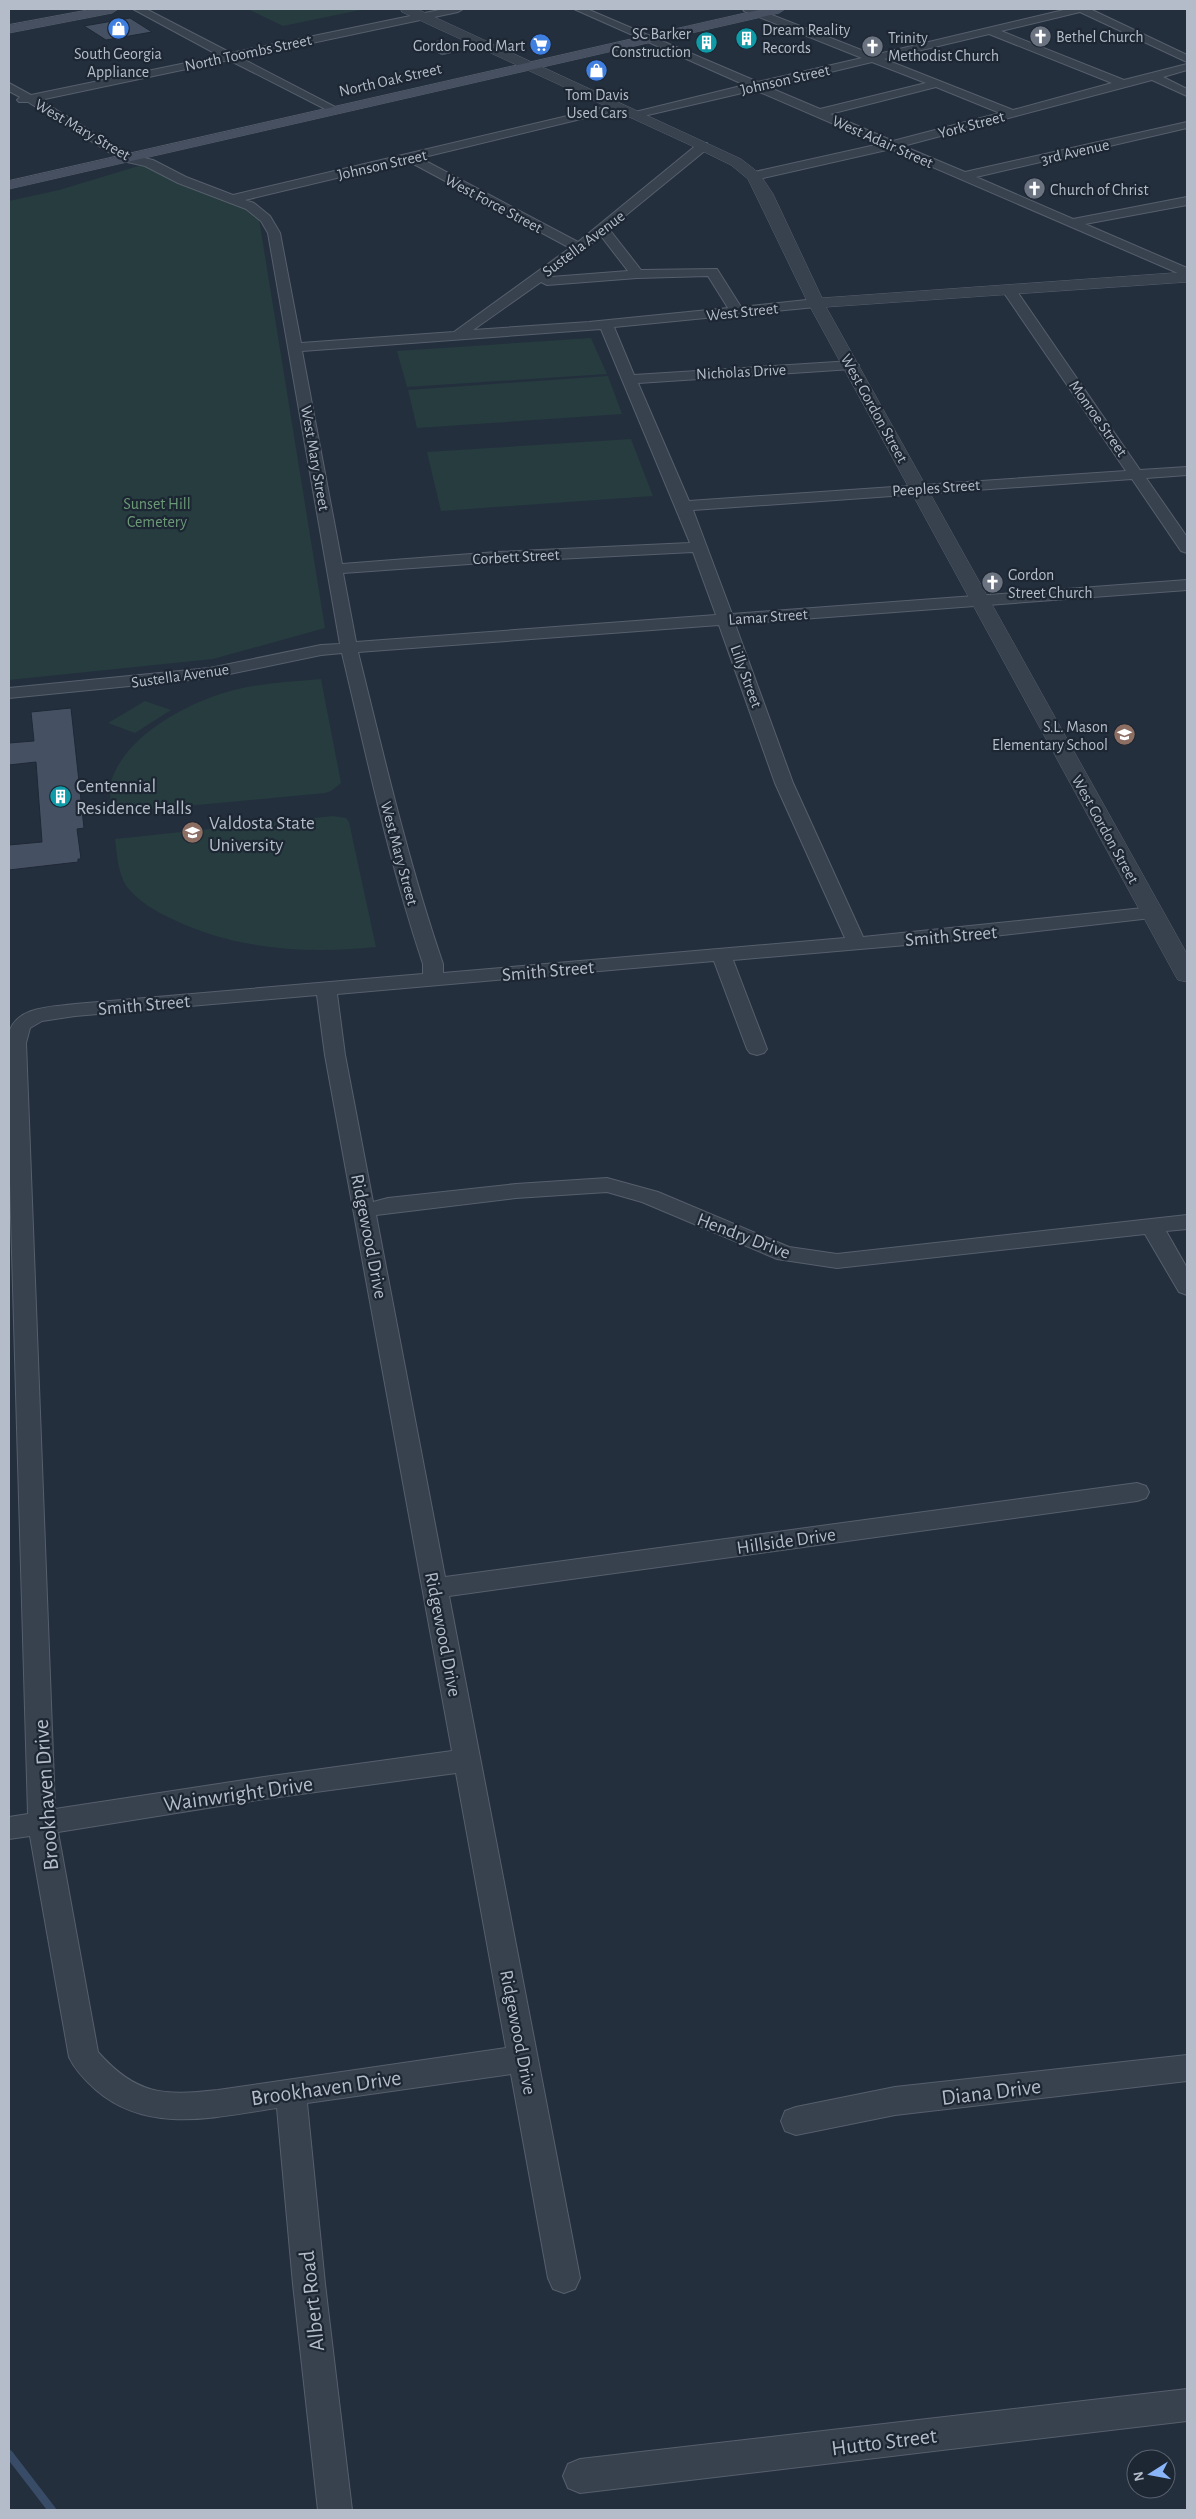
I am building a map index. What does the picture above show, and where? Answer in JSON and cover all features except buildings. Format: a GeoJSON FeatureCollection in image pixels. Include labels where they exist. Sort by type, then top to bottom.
{"type":"FeatureCollection","features":[{"type":"Feature","properties":{"kind":"main road"},"geometry":{"type":"LineString","coordinates":[[9,29],[112,9]]}},
{"type":"Feature","properties":{"kind":"main road","name":"North Oak Street"},"geometry":{"type":"LineString","coordinates":[[9,185],[647,38],[754,11],[779,9]]}},
{"type":"Feature","properties":{"kind":"street"},"geometry":{"type":"LineString","coordinates":[[138,9],[333,110]]}},
{"type":"Feature","properties":{"kind":"street","name":"North Toombs Street"},"geometry":{"type":"LineString","coordinates":[[9,104],[415,12],[458,9]]}},
{"type":"Feature","properties":{"kind":"street","name":"West Adair Street"},"geometry":{"type":"LineString","coordinates":[[578,9],[1187,273]]}},
{"type":"Feature","properties":{"kind":"street"},"geometry":{"type":"LineString","coordinates":[[1081,9],[1187,59]]}},
{"type":"Feature","properties":{"kind":"street","name":"Johnson Street"},"geometry":{"type":"LineString","coordinates":[[635,115],[1081,9]]}},
{"type":"Feature","properties":{"kind":"street"},"geometry":{"type":"LineString","coordinates":[[754,11],[1011,113]]}},
{"type":"Feature","properties":{"kind":"street","name":"West Gordon Street"},"geometry":{"type":"LineString","coordinates":[[415,12],[703,146],[736,162],[754,176],[765,194],[816,303],[852,365],[1187,975]]}},
{"type":"Feature","properties":{"kind":"street"},"geometry":{"type":"LineString","coordinates":[[989,30],[1123,84]]}},
{"type":"Feature","properties":{"kind":"street","name":"York Street"},"geometry":{"type":"LineString","coordinates":[[754,176],[892,145],[1187,67]]}},
{"type":"Feature","properties":{"kind":"street"},"geometry":{"type":"LineString","coordinates":[[1153,76],[1187,94]]}},
{"type":"Feature","properties":{"kind":"street"},"geometry":{"type":"LineString","coordinates":[[819,113],[936,84]]}},
{"type":"Feature","properties":{"kind":"street","name":"West Mary Street"},"geometry":{"type":"LineString","coordinates":[[9,86],[127,158],[148,163],[182,180],[250,206],[266,219],[274,233],[349,648],[392,828],[412,902],[433,964],[433,979]]}},
{"type":"Feature","properties":{"kind":"street","name":"Johnson Street"},"geometry":{"type":"LineString","coordinates":[[233,199],[618,107]]}},
{"type":"Feature","properties":{"kind":"street","name":"3rd Avenue"},"geometry":{"type":"LineString","coordinates":[[963,176],[1187,125]]}},
{"type":"Feature","properties":{"kind":"street","name":"Sustella Avenue"},"geometry":{"type":"LineString","coordinates":[[458,335],[578,248],[703,146]]}},
{"type":"Feature","properties":{"kind":"street","name":"West Force Street"},"geometry":{"type":"LineString","coordinates":[[410,157],[578,248]]}},
{"type":"Feature","properties":{"kind":"street"},"geometry":{"type":"LineString","coordinates":[[1070,223],[1187,201]]}},
{"type":"Feature","properties":{"kind":"street"},"geometry":{"type":"LineString","coordinates":[[602,228],[637,274]]}},
{"type":"Feature","properties":{"kind":"street"},"geometry":{"type":"LineString","coordinates":[[543,273],[547,281],[637,274],[712,272],[737,312]]}},
{"type":"Feature","properties":{"kind":"street","name":"West Street"},"geometry":{"type":"LineString","coordinates":[[296,347],[606,324],[816,303],[1187,277]]}},
{"type":"Feature","properties":{"kind":"street","name":"Monroe Street"},"geometry":{"type":"LineString","coordinates":[[1009,290],[1138,474],[1187,548]]}},
{"type":"Feature","properties":{"kind":"street","name":"Lilly Street"},"geometry":{"type":"LineString","coordinates":[[606,324],[684,506],[784,782],[851,933],[858,943]]}},
{"type":"Feature","properties":{"kind":"street","name":"Nicholas Drive"},"geometry":{"type":"LineString","coordinates":[[630,379],[852,365]]}},
{"type":"Feature","properties":{"kind":"street","name":"Peeples Street"},"geometry":{"type":"LineString","coordinates":[[684,506],[918,488],[1187,471]]}},
{"type":"Feature","properties":{"kind":"street","name":"Corbett Street"},"geometry":{"type":"LineString","coordinates":[[335,569],[496,557],[698,547]]}},
{"type":"Feature","properties":{"kind":"street","name":"Lamar Street"},"geometry":{"type":"LineString","coordinates":[[349,648],[1187,585]]}},
{"type":"Feature","properties":{"kind":"street","name":"Sustella Avenue"},"geometry":{"type":"LineString","coordinates":[[9,694],[210,673],[321,650],[349,648]]}},
{"type":"Feature","properties":{"kind":"street","name":"Smith Street"},"geometry":{"type":"LineString","coordinates":[[18,1101],[17,1036],[21,1025],[36,1016],[75,1010],[858,943],[1037,926],[1153,912]]}},
{"type":"Feature","properties":{"kind":"street"},"geometry":{"type":"LineString","coordinates":[[721,955],[757,1049]]}},
{"type":"Feature","properties":{"kind":"street","name":"Ridgewood Drive"},"geometry":{"type":"LineString","coordinates":[[326,989],[335,1055],[564,2278]]}},
{"type":"Feature","properties":{"kind":"street","name":"Brookhaven Drive"},"geometry":{"type":"LineString","coordinates":[[18,1101],[42,1823],[84,2057],[98,2074],[121,2092],[143,2102],[177,2106],[524,2059]]}},
{"type":"Feature","properties":{"kind":"street","name":"Hendry Drive"},"geometry":{"type":"LineString","coordinates":[[365,1211],[388,1205],[516,1191],[607,1185],[650,1197],[786,1254],[837,1261],[1187,1222]]}},
{"type":"Feature","properties":{"kind":"street"},"geometry":{"type":"LineString","coordinates":[[1152,1226],[1187,1287]]}},
{"type":"Feature","properties":{"kind":"street","name":"Hillside Drive"},"geometry":{"type":"LineString","coordinates":[[434,1588],[1137,1492]]}},
{"type":"Feature","properties":{"kind":"street","name":"Wainwright Drive"},"geometry":{"type":"LineString","coordinates":[[9,1828],[468,1760]]}},
{"type":"Feature","properties":{"kind":"street","name":"Diana Drive"},"geometry":{"type":"LineString","coordinates":[[796,2121],[895,2101],[1187,2068]]}},
{"type":"Feature","properties":{"kind":"street","name":"Albert Road"},"geometry":{"type":"LineString","coordinates":[[291,2092],[309,2284],[334,2510]]}},
{"type":"Feature","properties":{"kind":"street","name":"Hutto Street"},"geometry":{"type":"LineString","coordinates":[[580,2476],[1187,2406]]}},
{"type":"Feature","properties":{"kind":"green space"},"geometry":{"type":"Polygon","coordinates":[[[248,9],[365,9],[283,26],[248,9]]]}},
{"type":"Feature","properties":{"kind":"green space","name":"Sunset Hill Cemetery"},"geometry":{"type":"Polygon","coordinates":[[[145,164],[246,208],[259,219],[325,628],[213,659],[9,680],[9,201],[59,190],[145,164]]]}},
{"type":"Feature","properties":{"kind":"green space"},"geometry":{"type":"Polygon","coordinates":[[[591,338],[607,374],[407,387],[397,351],[591,338]]]}},
{"type":"Feature","properties":{"kind":"green space"},"geometry":{"type":"Polygon","coordinates":[[[608,376],[622,414],[417,428],[408,390],[608,376]]]}},
{"type":"Feature","properties":{"kind":"green space"},"geometry":{"type":"Polygon","coordinates":[[[631,439],[653,496],[441,511],[427,452],[631,439]]]}},
{"type":"Feature","properties":{"kind":"green space"},"geometry":{"type":"Polygon","coordinates":[[[321,679],[341,783],[331,791],[111,813],[110,786],[118,766],[142,737],[175,714],[210,697],[238,689],[321,679]]]}},
{"type":"Feature","properties":{"kind":"green space"},"geometry":{"type":"Polygon","coordinates":[[[145,701],[171,710],[135,733],[108,723],[145,701]]]}},
{"type":"Feature","properties":{"kind":"green space"},"geometry":{"type":"Polygon","coordinates":[[[333,816],[346,818],[349,822],[376,947],[323,950],[271,947],[245,943],[195,929],[158,912],[136,897],[124,882],[117,858],[115,839],[333,816]]]}},
{"type":"Feature","properties":{"kind":"waterway"},"geometry":{"type":"LineString","coordinates":[[9,2454],[52,2510]]}},
{"type":"Feature","properties":{"kind":"place","name":"South Georgia Appliance"},"geometry":{"type":"Point","coordinates":[118,29]}},
{"type":"Feature","properties":{"kind":"place","name":"Bethel Church"},"geometry":{"type":"Point","coordinates":[1040,36]}},
{"type":"Feature","properties":{"kind":"place","name":"Dream Reality Records"},"geometry":{"type":"Point","coordinates":[746,38]}},
{"type":"Feature","properties":{"kind":"place","name":"SC Barker Construction"},"geometry":{"type":"Point","coordinates":[707,42]}},
{"type":"Feature","properties":{"kind":"place","name":"Gordon Food Mart"},"geometry":{"type":"Point","coordinates":[541,45]}},
{"type":"Feature","properties":{"kind":"place","name":"Trinity Methodist Church"},"geometry":{"type":"Point","coordinates":[872,46]}},
{"type":"Feature","properties":{"kind":"place","name":"Tom Davis Used Cars"},"geometry":{"type":"Point","coordinates":[597,70]}},
{"type":"Feature","properties":{"kind":"place","name":"Church of Christ"},"geometry":{"type":"Point","coordinates":[1034,189]}},
{"type":"Feature","properties":{"kind":"place","name":"Gordon Street Church"},"geometry":{"type":"Point","coordinates":[992,583]}},
{"type":"Feature","properties":{"kind":"place","name":"S.L. Mason Elementary School"},"geometry":{"type":"Point","coordinates":[1124,735]}},
{"type":"Feature","properties":{"kind":"place","name":"Centennial Residence Halls"},"geometry":{"type":"Point","coordinates":[60,796]}},
{"type":"Feature","properties":{"kind":"place","name":"Valdosta State University"},"geometry":{"type":"Point","coordinates":[193,833]}}]}
